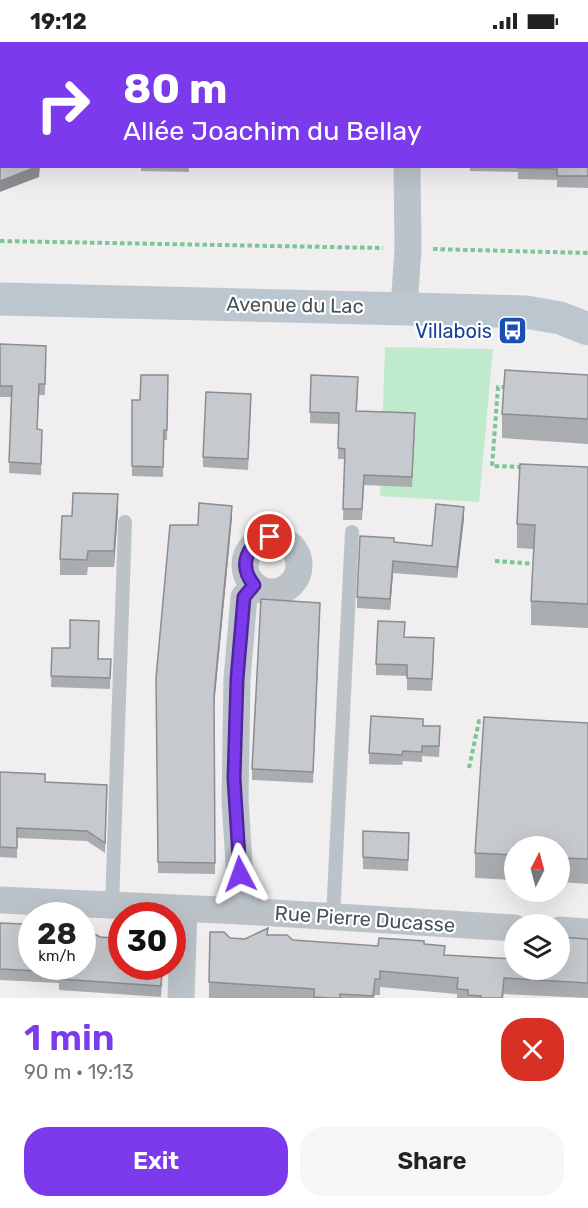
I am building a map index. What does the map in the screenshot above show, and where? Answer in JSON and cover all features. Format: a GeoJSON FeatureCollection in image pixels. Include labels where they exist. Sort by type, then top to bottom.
{"type":"FeatureCollection","features":[{"type":"Feature","properties":{"kind":"street"},"geometry":{"type":"LineString","coordinates":[[404,308],[408,249],[407,168]]}},
{"type":"Feature","properties":{"kind":"street","name":"Avenue du Lac"},"geometry":{"type":"LineString","coordinates":[[0,299],[526,312],[560,318],[588,329]]}},
{"type":"Feature","properties":{"kind":"street"},"geometry":{"type":"LineString","coordinates":[[243,911],[234,789],[237,679],[244,597],[254,585]]}},
{"type":"Feature","properties":{"kind":"street","name":"Rue Pierre Ducasse"},"geometry":{"type":"LineString","coordinates":[[0,900],[108,906]]}},
{"type":"Feature","properties":{"kind":"street","name":"Rue Pierre Ducasse"},"geometry":{"type":"LineString","coordinates":[[186,910],[243,911],[504,926]]}},
{"type":"Feature","properties":{"kind":"street"},"geometry":{"type":"LineString","coordinates":[[570,931],[588,932]]}},
{"type":"Feature","properties":{"kind":"street"},"geometry":{"type":"LineString","coordinates":[[181,998],[182,980]]}},
{"type":"Feature","properties":{"kind":"lane"},"geometry":{"type":"LineString","coordinates":[[112,902],[125,522]]}},
{"type":"Feature","properties":{"kind":"lane"},"geometry":{"type":"LineString","coordinates":[[333,917],[352,532]]}},
{"type":"Feature","properties":{"kind":"path"},"geometry":{"type":"LineString","coordinates":[[0,241],[588,253]]}},
{"type":"Feature","properties":{"kind":"path"},"geometry":{"type":"LineString","coordinates":[[509,387],[498,387],[492,466],[524,467]]}},
{"type":"Feature","properties":{"kind":"path"},"geometry":{"type":"LineString","coordinates":[[495,561],[542,564]]}},
{"type":"Feature","properties":{"kind":"path"},"geometry":{"type":"LineString","coordinates":[[469,768],[479,721],[490,722]]}},
{"type":"Feature","properties":{"kind":"green space"},"geometry":{"type":"Polygon","coordinates":[[[385,347],[493,349],[479,502],[380,496],[385,347]]]}},
{"type":"Feature","properties":{"kind":"building"},"geometry":{"type":"Polygon","coordinates":[[[0,168],[34,168],[0,181],[0,168]]]}},
{"type":"Feature","properties":{"kind":"building"},"geometry":{"type":"Polygon","coordinates":[[[518,168],[588,168],[588,176],[557,176],[557,169],[518,168]]]}},
{"type":"Feature","properties":{"kind":"building"},"geometry":{"type":"Polygon","coordinates":[[[0,344],[46,346],[45,384],[39,384],[37,429],[42,430],[41,464],[9,462],[12,386],[0,386],[0,344]]]}},
{"type":"Feature","properties":{"kind":"building"},"geometry":{"type":"Polygon","coordinates":[[[505,370],[588,375],[588,419],[502,414],[505,370]]]}},
{"type":"Feature","properties":{"kind":"building"},"geometry":{"type":"Polygon","coordinates":[[[141,375],[168,375],[167,430],[164,430],[163,467],[132,466],[132,400],[140,400],[141,375]]]}},
{"type":"Feature","properties":{"kind":"building"},"geometry":{"type":"Polygon","coordinates":[[[311,375],[358,377],[356,411],[415,413],[412,477],[364,475],[362,509],[343,509],[345,449],[338,448],[339,413],[310,412],[311,375]]]}},
{"type":"Feature","properties":{"kind":"building"},"geometry":{"type":"Polygon","coordinates":[[[206,392],[251,394],[248,459],[203,457],[206,392]]]}},
{"type":"Feature","properties":{"kind":"building"},"geometry":{"type":"Polygon","coordinates":[[[520,464],[588,467],[588,604],[531,601],[535,525],[517,524],[520,464]]]}},
{"type":"Feature","properties":{"kind":"building"},"geometry":{"type":"Polygon","coordinates":[[[73,493],[118,494],[114,551],[88,551],[87,560],[60,559],[62,516],[72,516],[73,493]]]}},
{"type":"Feature","properties":{"kind":"building"},"geometry":{"type":"Polygon","coordinates":[[[199,503],[232,506],[214,695],[215,863],[158,862],[156,678],[170,525],[198,525],[199,503]]]}},
{"type":"Feature","properties":{"kind":"building"},"geometry":{"type":"Polygon","coordinates":[[[436,504],[464,507],[457,567],[393,561],[390,599],[357,597],[360,536],[394,538],[394,542],[432,546],[436,504]]]}},
{"type":"Feature","properties":{"kind":"building"},"geometry":{"type":"Polygon","coordinates":[[[261,599],[320,603],[313,772],[252,769],[261,599]]]}},
{"type":"Feature","properties":{"kind":"building"},"geometry":{"type":"Polygon","coordinates":[[[70,620],[99,621],[98,659],[111,659],[110,678],[51,676],[52,648],[70,648],[70,620]]]}},
{"type":"Feature","properties":{"kind":"building"},"geometry":{"type":"Polygon","coordinates":[[[378,621],[405,622],[404,637],[434,638],[432,679],[407,678],[407,665],[376,664],[378,621]]]}},
{"type":"Feature","properties":{"kind":"building"},"geometry":{"type":"Polygon","coordinates":[[[371,716],[423,719],[423,726],[440,726],[439,746],[422,746],[422,752],[403,751],[402,755],[369,753],[371,716]]]}},
{"type":"Feature","properties":{"kind":"building"},"geometry":{"type":"Polygon","coordinates":[[[484,717],[588,723],[588,859],[570,858],[570,836],[504,836],[504,854],[475,853],[484,717]]]}},
{"type":"Feature","properties":{"kind":"building"},"geometry":{"type":"Polygon","coordinates":[[[0,772],[45,774],[45,782],[107,785],[105,843],[87,831],[17,828],[17,848],[0,847],[0,772]]]}},
{"type":"Feature","properties":{"kind":"building"},"geometry":{"type":"Polygon","coordinates":[[[363,831],[409,833],[408,860],[363,857],[363,831]]]}},
{"type":"Feature","properties":{"kind":"building"},"geometry":{"type":"Polygon","coordinates":[[[0,923],[18,924],[18,970],[0,969],[0,923]]]}},
{"type":"Feature","properties":{"kind":"building"},"geometry":{"type":"Polygon","coordinates":[[[268,928],[267,935],[287,935],[293,940],[378,946],[379,938],[424,941],[424,944],[445,946],[444,955],[504,958],[502,998],[481,998],[481,996],[468,995],[468,990],[457,989],[458,978],[380,971],[380,979],[375,979],[373,996],[340,994],[340,998],[314,997],[314,989],[209,982],[210,932],[224,932],[230,938],[245,939],[268,928]]]}},
{"type":"Feature","properties":{"kind":"building"},"geometry":{"type":"Polygon","coordinates":[[[96,935],[108,938],[108,980],[161,980],[161,986],[74,980],[96,980],[96,935]]]}},
{"type":"Feature","properties":{"kind":"building"},"geometry":{"type":"Polygon","coordinates":[[[570,938],[588,939],[588,983],[538,980],[570,980],[570,938]]]}},
{"type":"Feature","properties":{"kind":"place","name":"Villabois"},"geometry":{"type":"Point","coordinates":[513,331]}},
{"type":"Feature","properties":{"kind":"route"},"geometry":{"type":"LineString","coordinates":[[240,874],[234,778],[237,679],[244,597],[254,585],[248,578],[245,560],[254,544],[270,537]]}}]}
